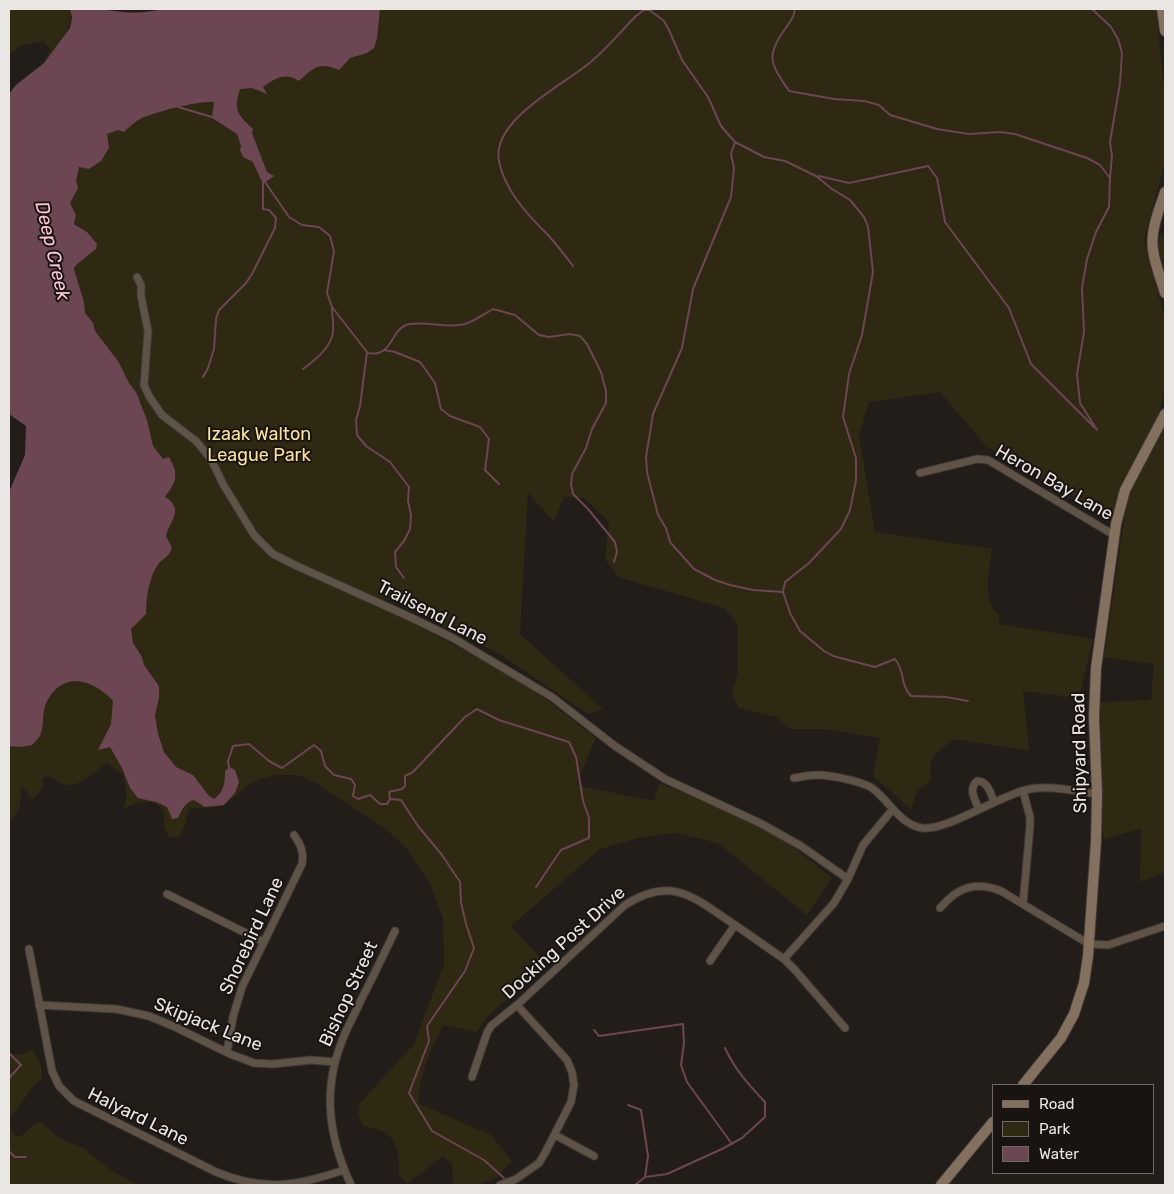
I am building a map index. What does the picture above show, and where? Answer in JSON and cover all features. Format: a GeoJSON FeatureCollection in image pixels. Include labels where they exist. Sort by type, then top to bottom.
{"type":"FeatureCollection","features":[{"type":"Feature","properties":{"kind":"street"},"geometry":{"type":"LineString","coordinates":[[1162,9],[1165,31]]}},
{"type":"Feature","properties":{"kind":"street"},"geometry":{"type":"LineString","coordinates":[[1165,192],[1158,214],[1153,244],[1165,293]]}},
{"type":"Feature","properties":{"kind":"street","name":"Trailsend Lane"},"geometry":{"type":"LineString","coordinates":[[137,277],[142,286],[141,296],[148,331],[144,385],[147,392],[162,414],[196,441],[211,459],[223,484],[254,535],[273,554],[453,638],[552,697],[600,734],[665,779],[760,824],[801,846],[848,879]]}},
{"type":"Feature","properties":{"kind":"street","name":"Shipyard Road"},"geometry":{"type":"LineString","coordinates":[[1024,1084],[1061,1038],[1074,1014],[1084,983],[1089,944],[1096,841],[1097,794],[1094,717],[1096,668],[1114,535],[1125,490],[1165,414]]}},
{"type":"Feature","properties":{"kind":"street","name":"Heron Bay Lane"},"geometry":{"type":"LineString","coordinates":[[920,473],[977,459],[988,460],[1114,535]]}},
{"type":"Feature","properties":{"kind":"street"},"geometry":{"type":"LineString","coordinates":[[794,778],[821,775],[866,784],[912,825],[922,828],[932,828],[1023,791],[1042,788],[1097,794]]}},
{"type":"Feature","properties":{"kind":"street"},"geometry":{"type":"LineString","coordinates":[[979,809],[972,790],[977,781],[986,784],[994,802]]}},
{"type":"Feature","properties":{"kind":"street"},"geometry":{"type":"LineString","coordinates":[[1023,791],[1030,816],[1023,904]]}},
{"type":"Feature","properties":{"kind":"street"},"geometry":{"type":"LineString","coordinates":[[784,959],[834,902],[848,879],[863,845],[893,809]]}},
{"type":"Feature","properties":{"kind":"street","name":"Shorebird Lane"},"geometry":{"type":"LineString","coordinates":[[227,1052],[239,996],[302,864],[304,855],[294,835]]}},
{"type":"Feature","properties":{"kind":"street"},"geometry":{"type":"LineString","coordinates":[[940,908],[954,894],[971,887],[980,886],[1001,891],[1089,944],[1108,945],[1165,926]]}},
{"type":"Feature","properties":{"kind":"street","name":"Docking Post Drive"},"geometry":{"type":"LineString","coordinates":[[472,1077],[491,1026],[517,1005],[625,905],[640,895],[666,890],[686,894],[700,901],[784,959],[845,1028]]}},
{"type":"Feature","properties":{"kind":"street"},"geometry":{"type":"LineString","coordinates":[[167,894],[264,942]]}},
{"type":"Feature","properties":{"kind":"street"},"geometry":{"type":"LineString","coordinates":[[710,961],[735,925]]}},
{"type":"Feature","properties":{"kind":"street","name":"Bishop Street"},"geometry":{"type":"LineString","coordinates":[[352,1185],[336,1151],[331,1120],[330,1093],[335,1062],[347,1029],[395,931]]}},
{"type":"Feature","properties":{"kind":"street","name":"Halyard Lane"},"geometry":{"type":"LineString","coordinates":[[29,949],[50,1064],[55,1079],[68,1097],[84,1107],[236,1180],[281,1185],[303,1183],[344,1170]]}},
{"type":"Feature","properties":{"kind":"street","name":"Skipjack Lane"},"geometry":{"type":"LineString","coordinates":[[39,1005],[116,1009],[142,1014],[175,1027],[248,1062],[264,1064],[311,1060],[335,1062]]}},
{"type":"Feature","properties":{"kind":"street"},"geometry":{"type":"LineString","coordinates":[[500,1185],[516,1178],[539,1163],[572,1102],[574,1085],[572,1072],[567,1060],[517,1005]]}},
{"type":"Feature","properties":{"kind":"street"},"geometry":{"type":"LineString","coordinates":[[940,1185],[992,1123]]}},
{"type":"Feature","properties":{"kind":"street"},"geometry":{"type":"LineString","coordinates":[[554,1135],[594,1156]]}},
{"type":"Feature","properties":{"kind":"green space"},"geometry":{"type":"Polygon","coordinates":[[[9,9],[70,9],[71,17],[67,31],[44,63],[50,49],[43,41],[22,45],[9,54],[9,9]]]}},
{"type":"Feature","properties":{"kind":"green space","name":"Izaak Walton League Park"},"geometry":{"type":"Polygon","coordinates":[[[340,9],[1156,9],[1165,97],[1165,161],[1144,240],[1165,320],[1165,388],[1155,427],[1122,484],[1113,519],[986,446],[940,392],[869,402],[859,435],[875,532],[992,549],[988,593],[993,609],[999,615],[999,624],[1093,639],[1079,698],[1023,691],[1029,751],[955,739],[934,755],[931,765],[932,780],[917,791],[911,809],[873,776],[880,738],[824,729],[790,729],[776,717],[739,708],[732,694],[738,671],[738,625],[724,608],[618,577],[605,559],[609,522],[584,498],[564,497],[554,522],[528,493],[520,634],[603,709],[588,714],[501,655],[386,596],[382,607],[524,682],[596,738],[576,785],[654,801],[659,783],[770,828],[832,878],[807,915],[718,843],[676,833],[638,838],[600,849],[511,926],[546,964],[486,1018],[477,1032],[443,1025],[426,1063],[419,1094],[419,1104],[491,1135],[512,1161],[497,1178],[475,1185],[453,1185],[452,1164],[443,1156],[407,1184],[399,1175],[397,1152],[393,1141],[381,1130],[363,1126],[358,1115],[360,1103],[414,1044],[444,964],[443,918],[430,884],[406,848],[387,830],[314,782],[298,775],[277,775],[262,778],[249,785],[223,806],[189,809],[184,828],[178,838],[168,836],[164,826],[164,811],[160,807],[146,802],[124,808],[127,794],[123,775],[107,763],[86,779],[74,784],[62,784],[53,778],[45,777],[42,789],[32,800],[23,787],[21,788],[19,807],[16,815],[9,823],[9,688],[85,313],[84,302],[74,269],[75,266],[96,249],[87,232],[74,223],[76,215],[70,203],[79,139],[340,9]]]}},
{"type":"Feature","properties":{"kind":"green space"},"geometry":{"type":"Polygon","coordinates":[[[1160,235],[1165,236],[1165,273],[1158,249],[1160,235]]]}},
{"type":"Feature","properties":{"kind":"green space"},"geometry":{"type":"Polygon","coordinates":[[[1165,424],[1165,872],[1140,882],[1141,829],[1103,839],[1100,702],[1151,700],[1154,664],[1104,657],[1130,491],[1165,424]]]}},
{"type":"Feature","properties":{"kind":"green space"},"geometry":{"type":"Polygon","coordinates":[[[33,1049],[41,1065],[42,1079],[32,1088],[9,1120],[9,1052],[18,1055],[33,1049]]]}},
{"type":"Feature","properties":{"kind":"green space"},"geometry":{"type":"Polygon","coordinates":[[[38,1122],[42,1123],[59,1138],[83,1148],[112,1171],[139,1185],[9,1185],[9,1126],[16,1136],[21,1136],[38,1122]]]}},
{"type":"Feature","properties":{"kind":"water","name":"Deep Creek"},"geometry":{"type":"Polygon","coordinates":[[[91,8],[137,12],[163,9],[380,9],[374,48],[367,53],[350,58],[339,70],[326,66],[317,67],[299,81],[294,78],[281,77],[263,87],[267,94],[252,88],[240,89],[237,102],[238,112],[253,129],[252,133],[267,172],[274,176],[267,181],[261,180],[253,162],[243,157],[237,134],[212,118],[214,102],[189,104],[162,111],[141,119],[124,132],[118,130],[107,134],[109,148],[101,161],[89,169],[79,167],[76,181],[78,188],[70,203],[76,215],[74,224],[87,232],[97,244],[96,249],[75,266],[74,269],[84,302],[85,313],[93,323],[95,331],[118,361],[129,383],[136,392],[147,420],[153,446],[163,459],[169,457],[175,473],[172,487],[165,497],[171,501],[175,510],[166,536],[172,548],[168,555],[159,563],[150,581],[146,614],[131,629],[133,643],[142,657],[144,665],[159,686],[159,698],[155,715],[158,734],[164,752],[176,767],[193,775],[209,796],[214,799],[222,790],[225,771],[230,767],[235,770],[239,782],[235,793],[224,805],[205,807],[194,800],[186,805],[178,818],[172,819],[167,807],[156,802],[138,798],[130,788],[123,770],[110,747],[98,750],[111,724],[113,701],[95,687],[76,681],[58,687],[45,706],[42,730],[37,739],[32,745],[21,747],[9,746],[9,492],[25,455],[26,426],[9,414],[9,94],[16,85],[44,63],[70,28],[72,18],[70,9],[91,8]]]}},
{"type":"Feature","properties":{"kind":"waterway"},"geometry":{"type":"LineString","coordinates":[[648,9],[664,21],[682,60],[708,97],[721,126],[735,142],[764,157],[785,161],[816,176],[850,200],[864,217],[868,227],[873,272],[862,335],[849,374],[843,417],[856,458],[856,480],[850,510],[841,529],[809,563],[785,582],[783,592],[790,613],[800,631],[833,656],[875,667],[895,659],[905,687],[911,696],[946,697],[968,701]]}},
{"type":"Feature","properties":{"kind":"waterway"},"geometry":{"type":"LineString","coordinates":[[795,9],[792,19],[774,47],[773,55],[775,68],[789,91],[834,99],[864,101],[879,105],[890,115],[937,129],[969,134],[1000,132],[1015,134],[1087,158],[1100,165],[1110,178],[1109,207],[1096,232],[1087,259],[1082,288],[1084,332],[1077,374],[1080,403],[1097,430]]}},
{"type":"Feature","properties":{"kind":"waterway"},"geometry":{"type":"LineString","coordinates":[[1092,9],[1111,27],[1118,39],[1122,53],[1120,83],[1110,142],[1112,156],[1110,178]]}},
{"type":"Feature","properties":{"kind":"waterway"},"geometry":{"type":"LineString","coordinates":[[573,266],[510,190],[499,161],[499,146],[506,132],[516,119],[530,106],[594,60],[636,16],[644,10],[648,10]]}},
{"type":"Feature","properties":{"kind":"waterway"},"geometry":{"type":"LineString","coordinates":[[178,107],[215,118]]}},
{"type":"Feature","properties":{"kind":"waterway"},"geometry":{"type":"LineString","coordinates":[[735,142],[731,154],[734,168],[731,197],[693,289],[682,348],[653,414],[646,457],[647,472],[658,515],[666,528],[670,542],[694,569],[715,580],[730,585],[753,590],[783,592]]}},
{"type":"Feature","properties":{"kind":"waterway"},"geometry":{"type":"LineString","coordinates":[[819,176],[849,183],[928,166],[937,178],[945,222],[1009,308],[1031,364],[1094,427]]}},
{"type":"Feature","properties":{"kind":"waterway"},"geometry":{"type":"LineString","coordinates":[[263,179],[289,217],[302,225],[319,227],[330,236],[334,251],[327,293],[332,307],[367,352],[360,406],[356,420],[357,435],[366,446],[390,462],[409,487],[410,529],[404,541],[395,552],[396,567],[404,578]]}},
{"type":"Feature","properties":{"kind":"waterway"},"geometry":{"type":"LineString","coordinates":[[203,377],[214,349],[216,319],[219,310],[246,283],[275,228],[276,218],[269,210],[263,209],[263,181]]}},
{"type":"Feature","properties":{"kind":"waterway"},"geometry":{"type":"LineString","coordinates":[[303,369],[322,353],[332,338],[332,308]]}},
{"type":"Feature","properties":{"kind":"waterway"},"geometry":{"type":"LineString","coordinates":[[368,353],[376,353],[387,348],[397,332],[406,325],[421,323],[450,326],[465,324],[493,309],[515,315],[539,335],[549,337],[570,334],[580,336],[587,344],[601,372],[606,391],[606,403],[572,474],[571,484],[573,494],[615,542],[617,552],[614,562]]}},
{"type":"Feature","properties":{"kind":"waterway"},"geometry":{"type":"LineString","coordinates":[[384,350],[395,352],[420,362],[435,383],[441,409],[450,416],[480,427],[489,439],[485,470],[499,484]]}},
{"type":"Feature","properties":{"kind":"waterway"},"geometry":{"type":"LineString","coordinates":[[229,768],[228,761],[233,746],[249,744],[269,761],[282,768],[314,745],[321,751],[325,766],[334,775],[351,779],[355,785],[353,796],[358,799],[370,795],[380,804],[387,804],[390,799],[389,792],[402,789],[405,786],[405,776],[413,772],[465,717],[477,709],[499,720],[569,742],[576,757],[583,801],[589,818],[589,838],[561,850],[536,887]]}},
{"type":"Feature","properties":{"kind":"waterway"},"geometry":{"type":"LineString","coordinates":[[390,799],[401,800],[460,882],[461,903],[474,948],[465,971],[427,1026],[429,1041],[409,1093],[432,1131],[484,1160],[504,1178]]}},
{"type":"Feature","properties":{"kind":"waterway"},"geometry":{"type":"LineString","coordinates":[[594,1030],[599,1036],[683,1024],[684,1043],[681,1065],[687,1082],[732,1144]]}},
{"type":"Feature","properties":{"kind":"waterway"},"geometry":{"type":"LineString","coordinates":[[635,1185],[645,1177],[667,1174],[722,1149],[742,1138],[765,1117],[765,1102],[738,1070],[725,1048]]}},
{"type":"Feature","properties":{"kind":"waterway"},"geometry":{"type":"LineString","coordinates":[[9,1053],[21,1065],[9,1078]]}},
{"type":"Feature","properties":{"kind":"waterway"},"geometry":{"type":"LineString","coordinates":[[628,1105],[641,1110],[648,1156],[645,1177]]}},
{"type":"Feature","properties":{"kind":"waterway"},"geometry":{"type":"LineString","coordinates":[[9,1151],[15,1157],[26,1157]]}}]}
